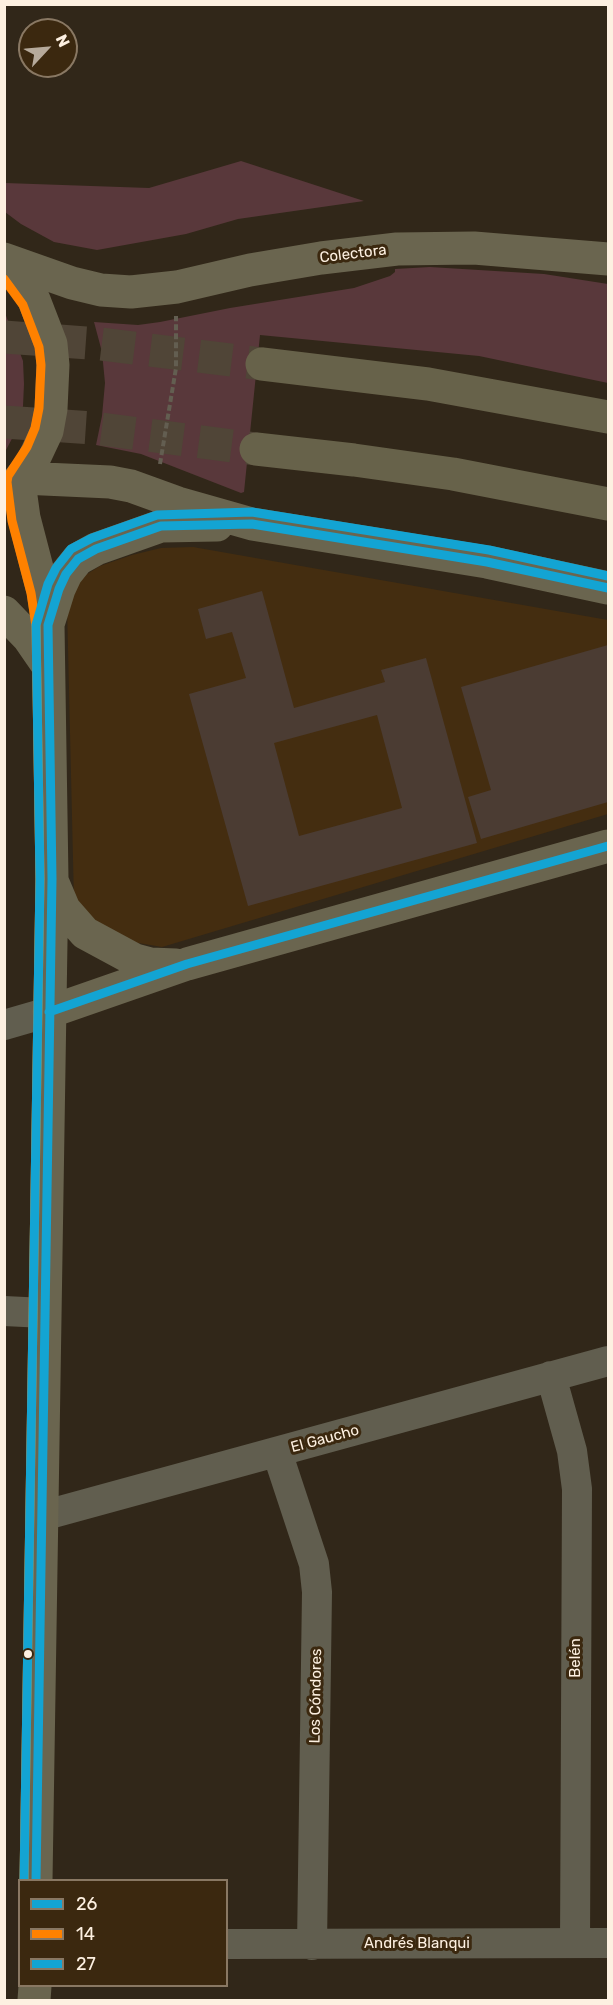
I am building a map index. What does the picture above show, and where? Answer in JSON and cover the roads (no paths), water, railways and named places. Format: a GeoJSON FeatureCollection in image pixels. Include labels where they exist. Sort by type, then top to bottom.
{"type":"FeatureCollection","features":[{"type":"Feature","properties":{"kind":"highway"},"geometry":{"type":"LineString","coordinates":[[262,364],[428,384],[609,417]]}},
{"type":"Feature","properties":{"kind":"highway"},"geometry":{"type":"LineString","coordinates":[[256,449],[453,474],[609,504]]}},
{"type":"Feature","properties":{"kind":"main road","name":"Colectora"},"geometry":{"type":"LineString","coordinates":[[4,259],[72,283],[101,290],[131,292],[177,287],[224,275],[284,264],[397,249],[474,248],[609,259]]}},
{"type":"Feature","properties":{"kind":"main road"},"geometry":{"type":"LineString","coordinates":[[4,259],[22,280],[34,300],[51,345],[53,365],[51,409],[46,431],[38,453],[15,486]]}},
{"type":"Feature","properties":{"kind":"main road"},"geometry":{"type":"LineString","coordinates":[[15,486],[110,482],[158,494],[178,503],[252,524],[487,562],[609,588]]}},
{"type":"Feature","properties":{"kind":"main road"},"geometry":{"type":"LineString","coordinates":[[15,486],[43,591],[48,625],[52,879],[36,1879]]}},
{"type":"Feature","properties":{"kind":"main road"},"geometry":{"type":"LineString","coordinates":[[48,625],[66,574],[78,559],[96,549],[161,526],[252,524]]}},
{"type":"Feature","properties":{"kind":"main road"},"geometry":{"type":"LineString","coordinates":[[4,612],[28,637],[48,666]]}},
{"type":"Feature","properties":{"kind":"main road"},"geometry":{"type":"LineString","coordinates":[[50,1012],[187,964],[609,846]]}},
{"type":"Feature","properties":{"kind":"main road"},"geometry":{"type":"LineString","coordinates":[[52,879],[64,909],[85,933],[135,960],[167,966],[187,964]]}},
{"type":"Feature","properties":{"kind":"street"},"geometry":{"type":"LineString","coordinates":[[4,1025],[50,1012]]}},
{"type":"Feature","properties":{"kind":"street"},"geometry":{"type":"LineString","coordinates":[[4,1311],[45,1313]]}},
{"type":"Feature","properties":{"kind":"street","name":"El Gaucho"},"geometry":{"type":"LineString","coordinates":[[42,1516],[609,1361]]}},
{"type":"Feature","properties":{"kind":"street","name":"Belén"},"geometry":{"type":"LineString","coordinates":[[551,1376],[572,1451],[577,1489],[575,1943]]}},
{"type":"Feature","properties":{"kind":"street","name":"Los Cóndores"},"geometry":{"type":"LineString","coordinates":[[277,1452],[314,1564],[317,1592],[312,1945]]}},
{"type":"Feature","properties":{"kind":"street","name":"Andrés Blanqui"},"geometry":{"type":"LineString","coordinates":[[228,1944],[609,1943]]}},
{"type":"Feature","properties":{"kind":"tunnel"},"geometry":{"type":"LineString","coordinates":[[4,337],[101,344],[262,364]]}},
{"type":"Feature","properties":{"kind":"tunnel"},"geometry":{"type":"LineString","coordinates":[[4,422],[93,428],[256,449]]}}]}
